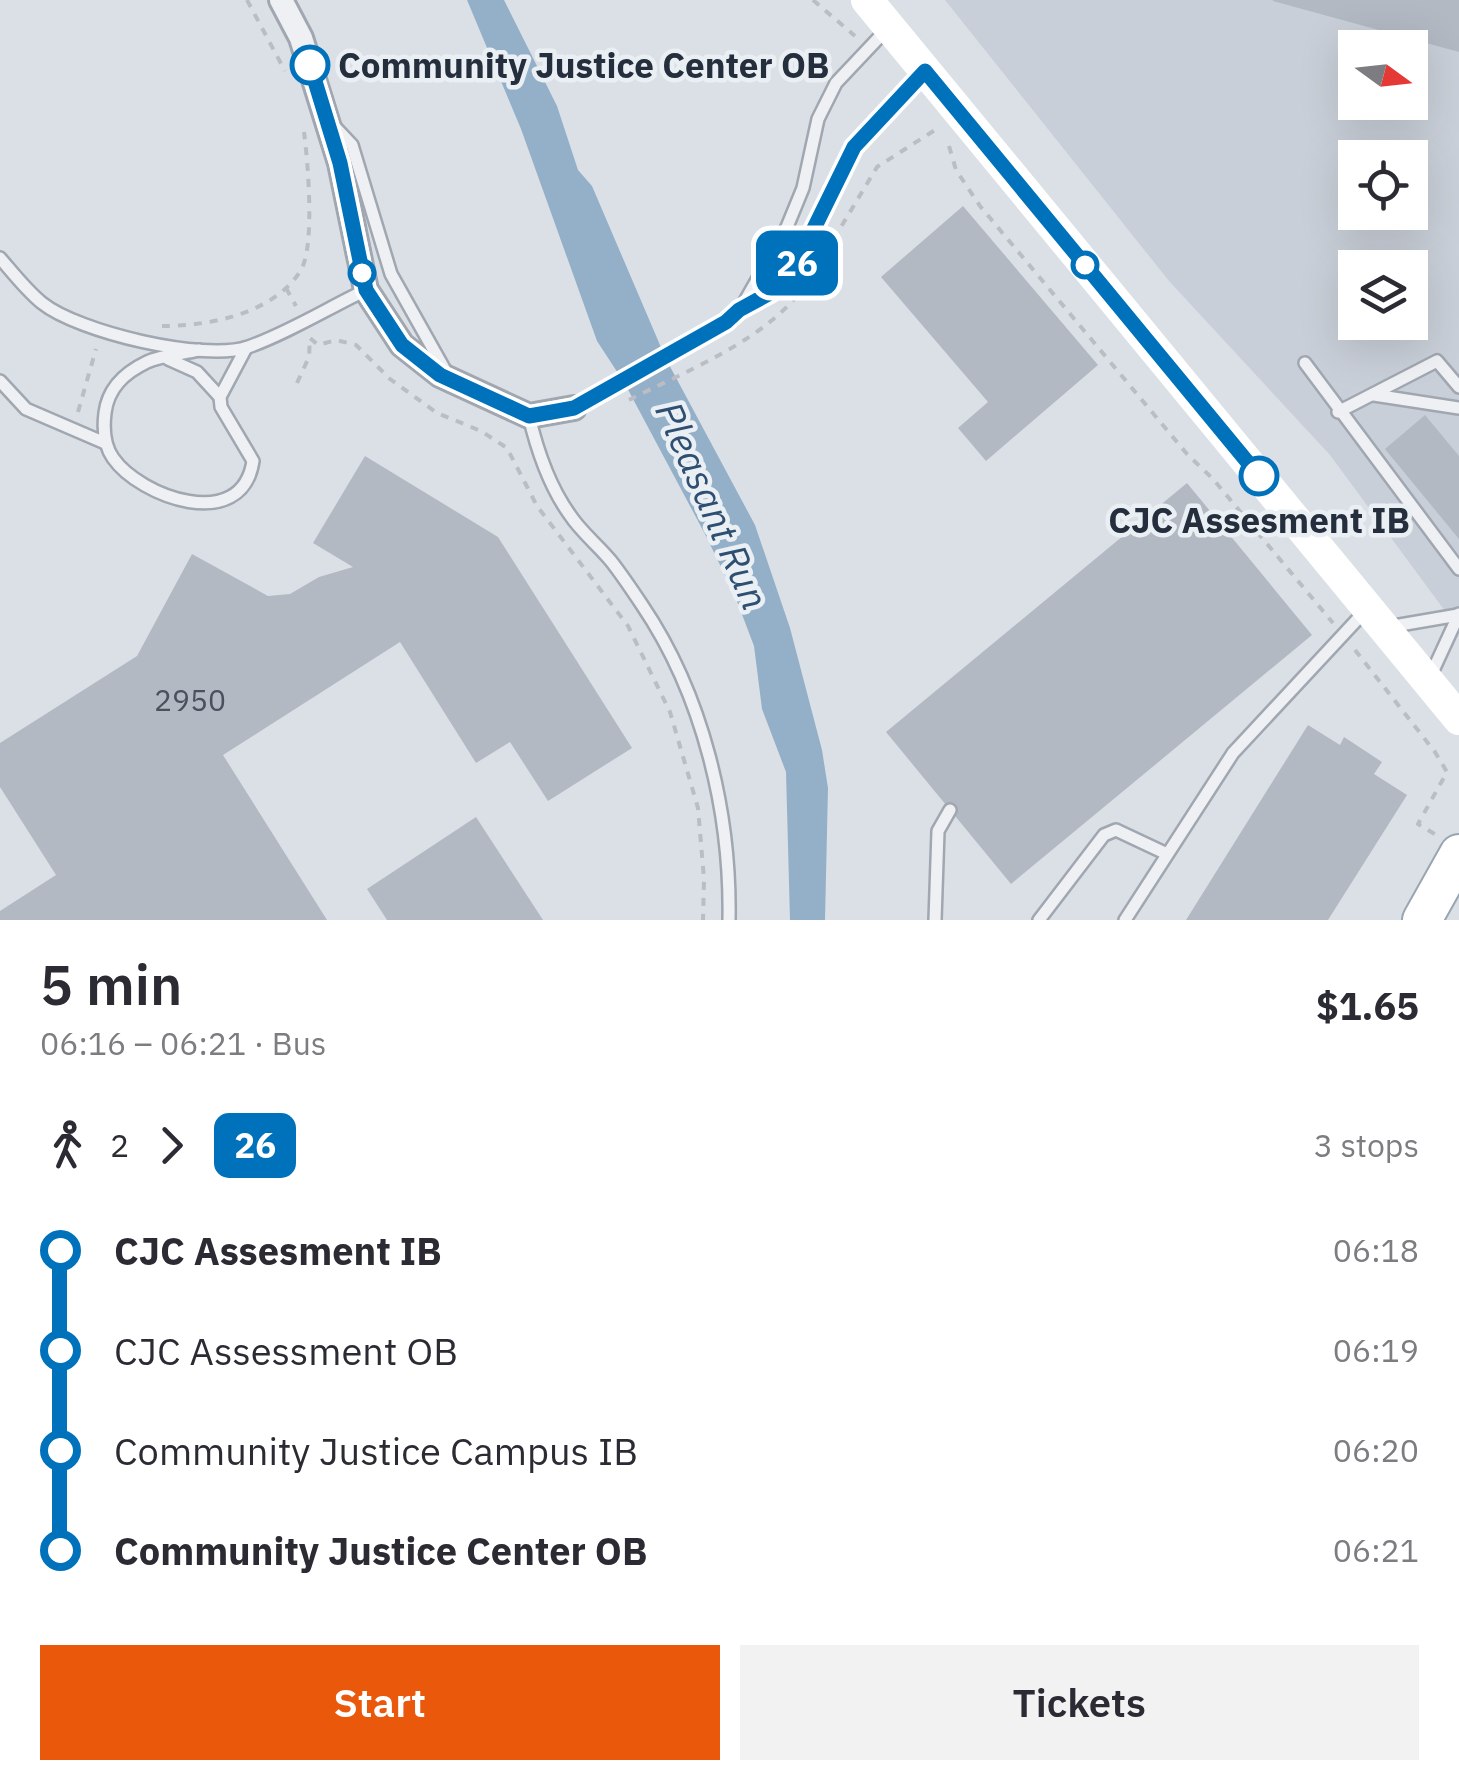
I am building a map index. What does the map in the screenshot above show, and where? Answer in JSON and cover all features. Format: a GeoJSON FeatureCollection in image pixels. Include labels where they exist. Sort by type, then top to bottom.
{"type":"FeatureCollection","features":[{"type":"Feature","properties":{"kind":"main road"},"geometry":{"type":"LineString","coordinates":[[1422,920],[1452,847]]}},
{"type":"Feature","properties":{"kind":"street"},"geometry":{"type":"LineString","coordinates":[[281,0],[301,38],[340,163],[366,290],[402,345],[450,380],[529,416],[574,408]]}},
{"type":"Feature","properties":{"kind":"street"},"geometry":{"type":"LineString","coordinates":[[867,0],[878,38],[915,83],[1459,718]]}},
{"type":"Feature","properties":{"kind":"lane"},"geometry":{"type":"LineString","coordinates":[[739,310],[788,227],[803,188],[818,119],[836,82],[878,38]]}},
{"type":"Feature","properties":{"kind":"lane"},"geometry":{"type":"LineString","coordinates":[[574,408],[772,292],[796,265],[854,147],[915,83]]}},
{"type":"Feature","properties":{"kind":"lane"},"geometry":{"type":"LineString","coordinates":[[326,118],[352,144],[391,274],[450,380]]}},
{"type":"Feature","properties":{"kind":"lane"},"geometry":{"type":"LineString","coordinates":[[0,258],[42,303],[68,318],[132,338],[200,350]]}},
{"type":"Feature","properties":{"kind":"lane"},"geometry":{"type":"LineString","coordinates":[[246,348],[220,397],[221,408],[253,461],[246,487],[224,502],[189,501],[150,486],[123,469],[106,443],[105,415],[111,391],[132,371],[151,360],[200,350],[246,348],[366,290]]}},
{"type":"Feature","properties":{"kind":"lane"},"geometry":{"type":"LineString","coordinates":[[164,358],[197,372],[220,397]]}},
{"type":"Feature","properties":{"kind":"lane"},"geometry":{"type":"LineString","coordinates":[[1338,412],[1437,361],[1459,387]]}},
{"type":"Feature","properties":{"kind":"lane"},"geometry":{"type":"LineString","coordinates":[[1304,363],[1459,568]]}},
{"type":"Feature","properties":{"kind":"lane"},"geometry":{"type":"LineString","coordinates":[[0,381],[26,409],[106,443]]}},
{"type":"Feature","properties":{"kind":"lane"},"geometry":{"type":"LineString","coordinates":[[1373,395],[1459,408]]}},
{"type":"Feature","properties":{"kind":"lane"},"geometry":{"type":"LineString","coordinates":[[529,416],[538,455],[569,515],[610,560],[645,609],[674,660],[711,764],[724,832],[728,920]]}},
{"type":"Feature","properties":{"kind":"lane"},"geometry":{"type":"LineString","coordinates":[[1125,920],[1232,753],[1343,635],[1376,618],[1459,615],[1428,681]]}},
{"type":"Feature","properties":{"kind":"lane"},"geometry":{"type":"LineString","coordinates":[[936,920],[938,831],[950,810]]}},
{"type":"Feature","properties":{"kind":"lane"},"geometry":{"type":"LineString","coordinates":[[1038,920],[1104,835],[1116,830],[1168,854]]}},
{"type":"Feature","properties":{"kind":"path"},"geometry":{"type":"LineString","coordinates":[[247,0],[290,82]]}},
{"type":"Feature","properties":{"kind":"path"},"geometry":{"type":"LineString","coordinates":[[813,0],[878,38]]}},
{"type":"Feature","properties":{"kind":"path"},"geometry":{"type":"LineString","coordinates":[[915,83],[935,130],[951,149],[956,170],[980,206],[1035,276],[1343,635],[1435,752],[1448,772],[1418,824],[1452,847]]}},
{"type":"Feature","properties":{"kind":"path"},"geometry":{"type":"LineString","coordinates":[[161,326],[222,318],[255,308],[286,288],[303,267],[310,228],[302,123]]}},
{"type":"Feature","properties":{"kind":"path"},"geometry":{"type":"LineString","coordinates":[[614,407],[733,348],[798,298],[877,168],[935,130]]}},
{"type":"Feature","properties":{"kind":"path"},"geometry":{"type":"LineString","coordinates":[[286,288],[295,304]]}},
{"type":"Feature","properties":{"kind":"path"},"geometry":{"type":"LineString","coordinates":[[297,383],[308,356],[310,338],[318,345],[336,340],[356,345],[390,379],[437,413],[481,431],[507,448],[537,506],[628,626],[670,712],[698,808],[704,879],[702,920]]}},
{"type":"Feature","properties":{"kind":"path"},"geometry":{"type":"LineString","coordinates":[[76,418],[98,340]]}},
{"type":"Feature","properties":{"kind":"shaded area"},"geometry":{"type":"Polygon","coordinates":[[[945,0],[1459,0],[1459,630],[1330,455],[1169,281],[945,0]]]}},
{"type":"Feature","properties":{"kind":"water","name":"Pleasant Run"},"geometry":{"type":"Polygon","coordinates":[[[467,0],[504,0],[557,106],[578,170],[592,186],[666,359],[755,525],[790,628],[822,750],[828,788],[825,920],[790,920],[786,772],[762,709],[754,646],[735,596],[625,384],[597,341],[521,129],[467,0]]]}},
{"type":"Feature","properties":{"kind":"building"},"geometry":{"type":"Polygon","coordinates":[[[1459,0],[1459,52],[1428,44],[1428,30],[1379,30],[1273,1],[1459,0]]]}},
{"type":"Feature","properties":{"kind":"building"},"geometry":{"type":"Polygon","coordinates":[[[963,206],[1098,365],[986,461],[958,428],[988,402],[881,277],[963,206]]]}},
{"type":"Feature","properties":{"kind":"building"},"geometry":{"type":"Polygon","coordinates":[[[1425,415],[1459,456],[1459,539],[1385,449],[1425,415]]]}},
{"type":"Feature","properties":{"kind":"building"},"geometry":{"type":"Polygon","coordinates":[[[365,456],[498,537],[632,748],[548,801],[510,742],[476,763],[400,642],[223,755],[327,920],[0,920],[0,911],[56,875],[0,787],[0,743],[137,656],[192,554],[268,596],[290,594],[319,577],[353,567],[313,543],[365,456]]]}},
{"type":"Feature","properties":{"kind":"building"},"geometry":{"type":"Polygon","coordinates":[[[1187,483],[1312,635],[1011,884],[886,732],[1187,483]]]}},
{"type":"Feature","properties":{"kind":"building"},"geometry":{"type":"Polygon","coordinates":[[[1308,725],[1340,745],[1344,737],[1382,762],[1374,774],[1407,795],[1328,920],[1186,920],[1308,725]]]}},
{"type":"Feature","properties":{"kind":"building"},"geometry":{"type":"Polygon","coordinates":[[[476,817],[543,920],[387,920],[367,889],[476,817]]]}},
{"type":"Feature","properties":{"kind":"bus line","name":"26"},"geometry":{"type":"LineString","coordinates":[[310,65],[340,163],[366,290],[402,345],[440,375],[529,416],[574,408],[772,292],[796,265],[854,147],[925,71],[1259,476]]}},
{"type":"Feature","properties":{"kind":"place","name":"Community Justice Center OB"},"geometry":{"type":"Point","coordinates":[310,65]}},
{"type":"Feature","properties":{"kind":"place","name":"CJC Assesment IB"},"geometry":{"type":"Point","coordinates":[1259,476]}}]}
